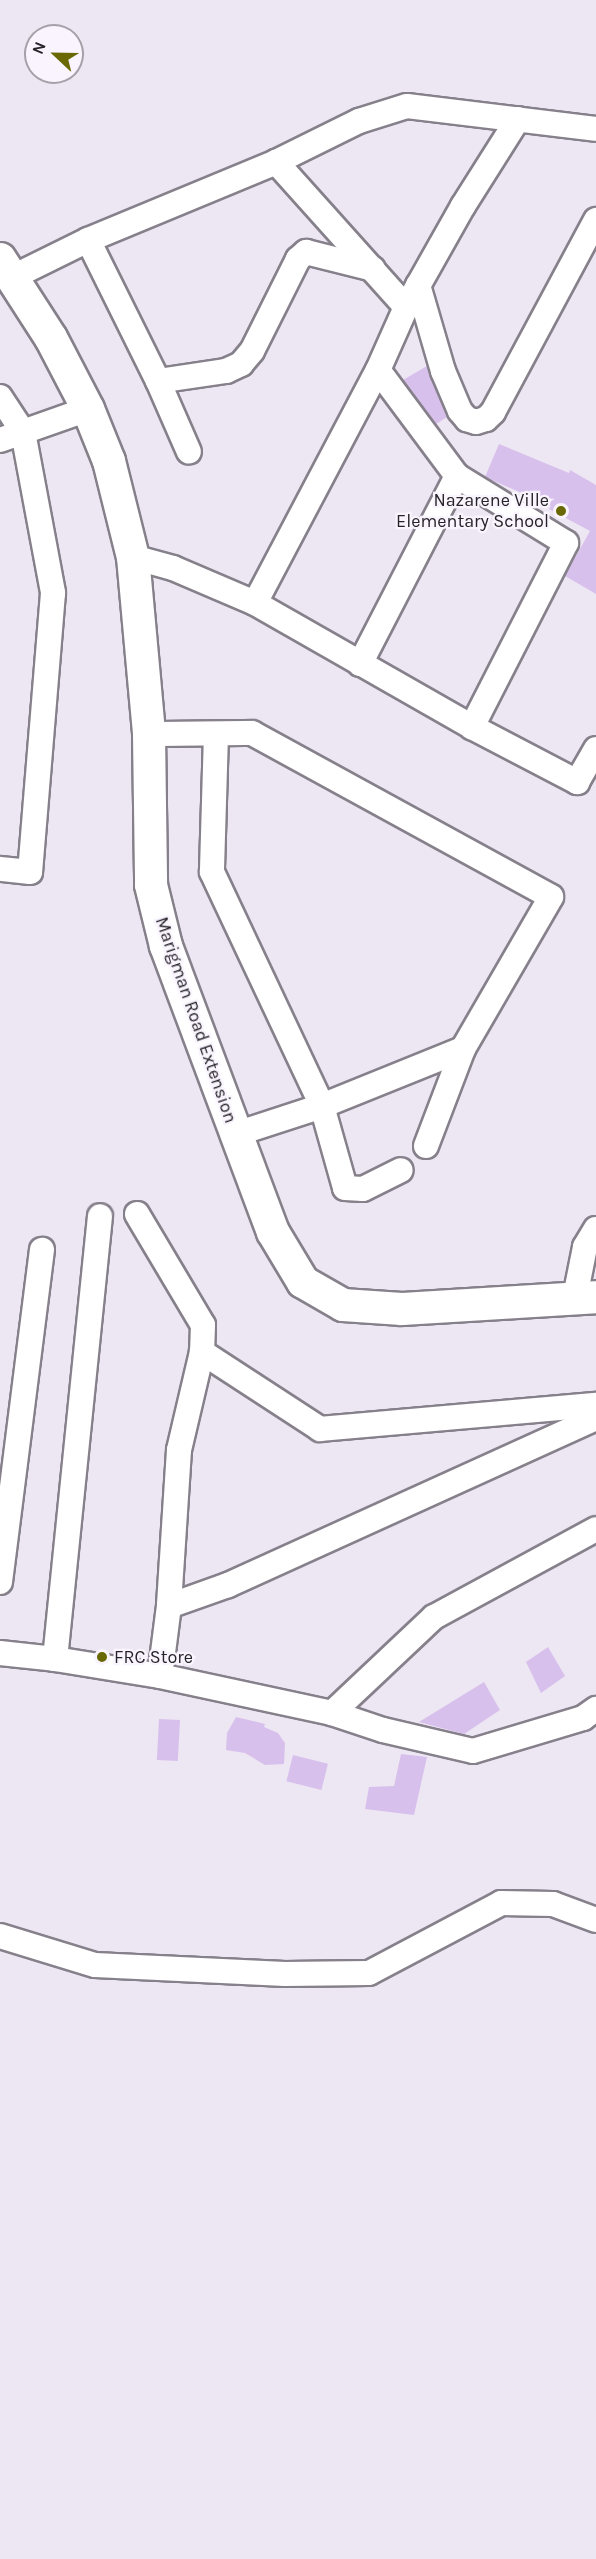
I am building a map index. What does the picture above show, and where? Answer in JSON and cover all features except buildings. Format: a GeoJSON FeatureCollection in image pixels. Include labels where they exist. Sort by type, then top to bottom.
{"type":"FeatureCollection","features":[{"type":"Feature","properties":{"kind":"street"},"geometry":{"type":"LineString","coordinates":[[6,268],[88,240],[276,162],[359,122],[407,106],[596,129]]}},
{"type":"Feature","properties":{"kind":"street"},"geometry":{"type":"LineString","coordinates":[[255,603],[378,370],[418,285],[463,206],[518,119]]}},
{"type":"Feature","properties":{"kind":"street"},"geometry":{"type":"LineString","coordinates":[[276,162],[406,308]]}},
{"type":"Feature","properties":{"kind":"street"},"geometry":{"type":"LineString","coordinates":[[418,285],[443,371],[460,411],[466,419],[476,422],[486,419],[493,412],[596,220]]}},
{"type":"Feature","properties":{"kind":"street"},"geometry":{"type":"LineString","coordinates":[[88,240],[158,381],[189,452]]}},
{"type":"Feature","properties":{"kind":"street"},"geometry":{"type":"LineString","coordinates":[[158,381],[226,371],[241,364],[252,351],[298,259],[306,252],[373,269]]}},
{"type":"Feature","properties":{"kind":"street","name":"Marigman Road Extension"},"geometry":{"type":"LineString","coordinates":[[6,268],[51,338],[88,409],[109,461],[134,557],[149,734],[151,885],[166,946],[273,1232],[303,1282],[343,1305],[402,1309],[586,1297]]}},
{"type":"Feature","properties":{"kind":"street"},"geometry":{"type":"LineString","coordinates":[[378,370],[457,476],[566,543],[472,727]]}},
{"type":"Feature","properties":{"kind":"street"},"geometry":{"type":"LineString","coordinates":[[0,397],[23,432],[53,593],[30,872],[0,869]]}},
{"type":"Feature","properties":{"kind":"street"},"geometry":{"type":"LineString","coordinates":[[0,440],[88,409]]}},
{"type":"Feature","properties":{"kind":"street"},"geometry":{"type":"LineString","coordinates":[[360,664],[457,476]]}},
{"type":"Feature","properties":{"kind":"street"},"geometry":{"type":"LineString","coordinates":[[134,557],[173,568],[255,603],[472,727],[577,782],[596,749]]}},
{"type":"Feature","properties":{"kind":"street"},"geometry":{"type":"LineString","coordinates":[[149,734],[252,733],[552,897],[463,1049],[426,1146]]}},
{"type":"Feature","properties":{"kind":"street"},"geometry":{"type":"LineString","coordinates":[[216,734],[212,872],[322,1106],[345,1188],[363,1189],[400,1170]]}},
{"type":"Feature","properties":{"kind":"street"},"geometry":{"type":"LineString","coordinates":[[236,1134],[322,1106],[463,1049]]}},
{"type":"Feature","properties":{"kind":"street"},"geometry":{"type":"LineString","coordinates":[[137,1214],[203,1325],[201,1352],[179,1450],[169,1606],[159,1676]]}},
{"type":"Feature","properties":{"kind":"street"},"geometry":{"type":"LineString","coordinates":[[54,1659],[100,1216]]}},
{"type":"Feature","properties":{"kind":"street"},"geometry":{"type":"LineString","coordinates":[[586,1297],[585,1247],[596,1229]]}},
{"type":"Feature","properties":{"kind":"street"},"geometry":{"type":"LineString","coordinates":[[0,1582],[42,1250]]}},
{"type":"Feature","properties":{"kind":"street"},"geometry":{"type":"LineString","coordinates":[[201,1352],[320,1429],[596,1405]]}},
{"type":"Feature","properties":{"kind":"street"},"geometry":{"type":"LineString","coordinates":[[169,1606],[228,1585],[596,1418]]}},
{"type":"Feature","properties":{"kind":"street"},"geometry":{"type":"LineString","coordinates":[[332,1713],[434,1617],[596,1529]]}},
{"type":"Feature","properties":{"kind":"street"},"geometry":{"type":"LineString","coordinates":[[0,1653],[159,1676],[332,1713],[383,1730],[473,1751],[583,1718],[596,1709]]}},
{"type":"Feature","properties":{"kind":"street"},"geometry":{"type":"LineString","coordinates":[[0,1936],[95,1965],[285,1974],[369,1974],[501,1903],[553,1904],[596,1920]]}},
{"type":"Feature","properties":{"kind":"place","name":"Nazarene Ville Elementary School"},"geometry":{"type":"Point","coordinates":[561,511]}},
{"type":"Feature","properties":{"kind":"place","name":"FRC Store"},"geometry":{"type":"Point","coordinates":[102,1657]}}]}
